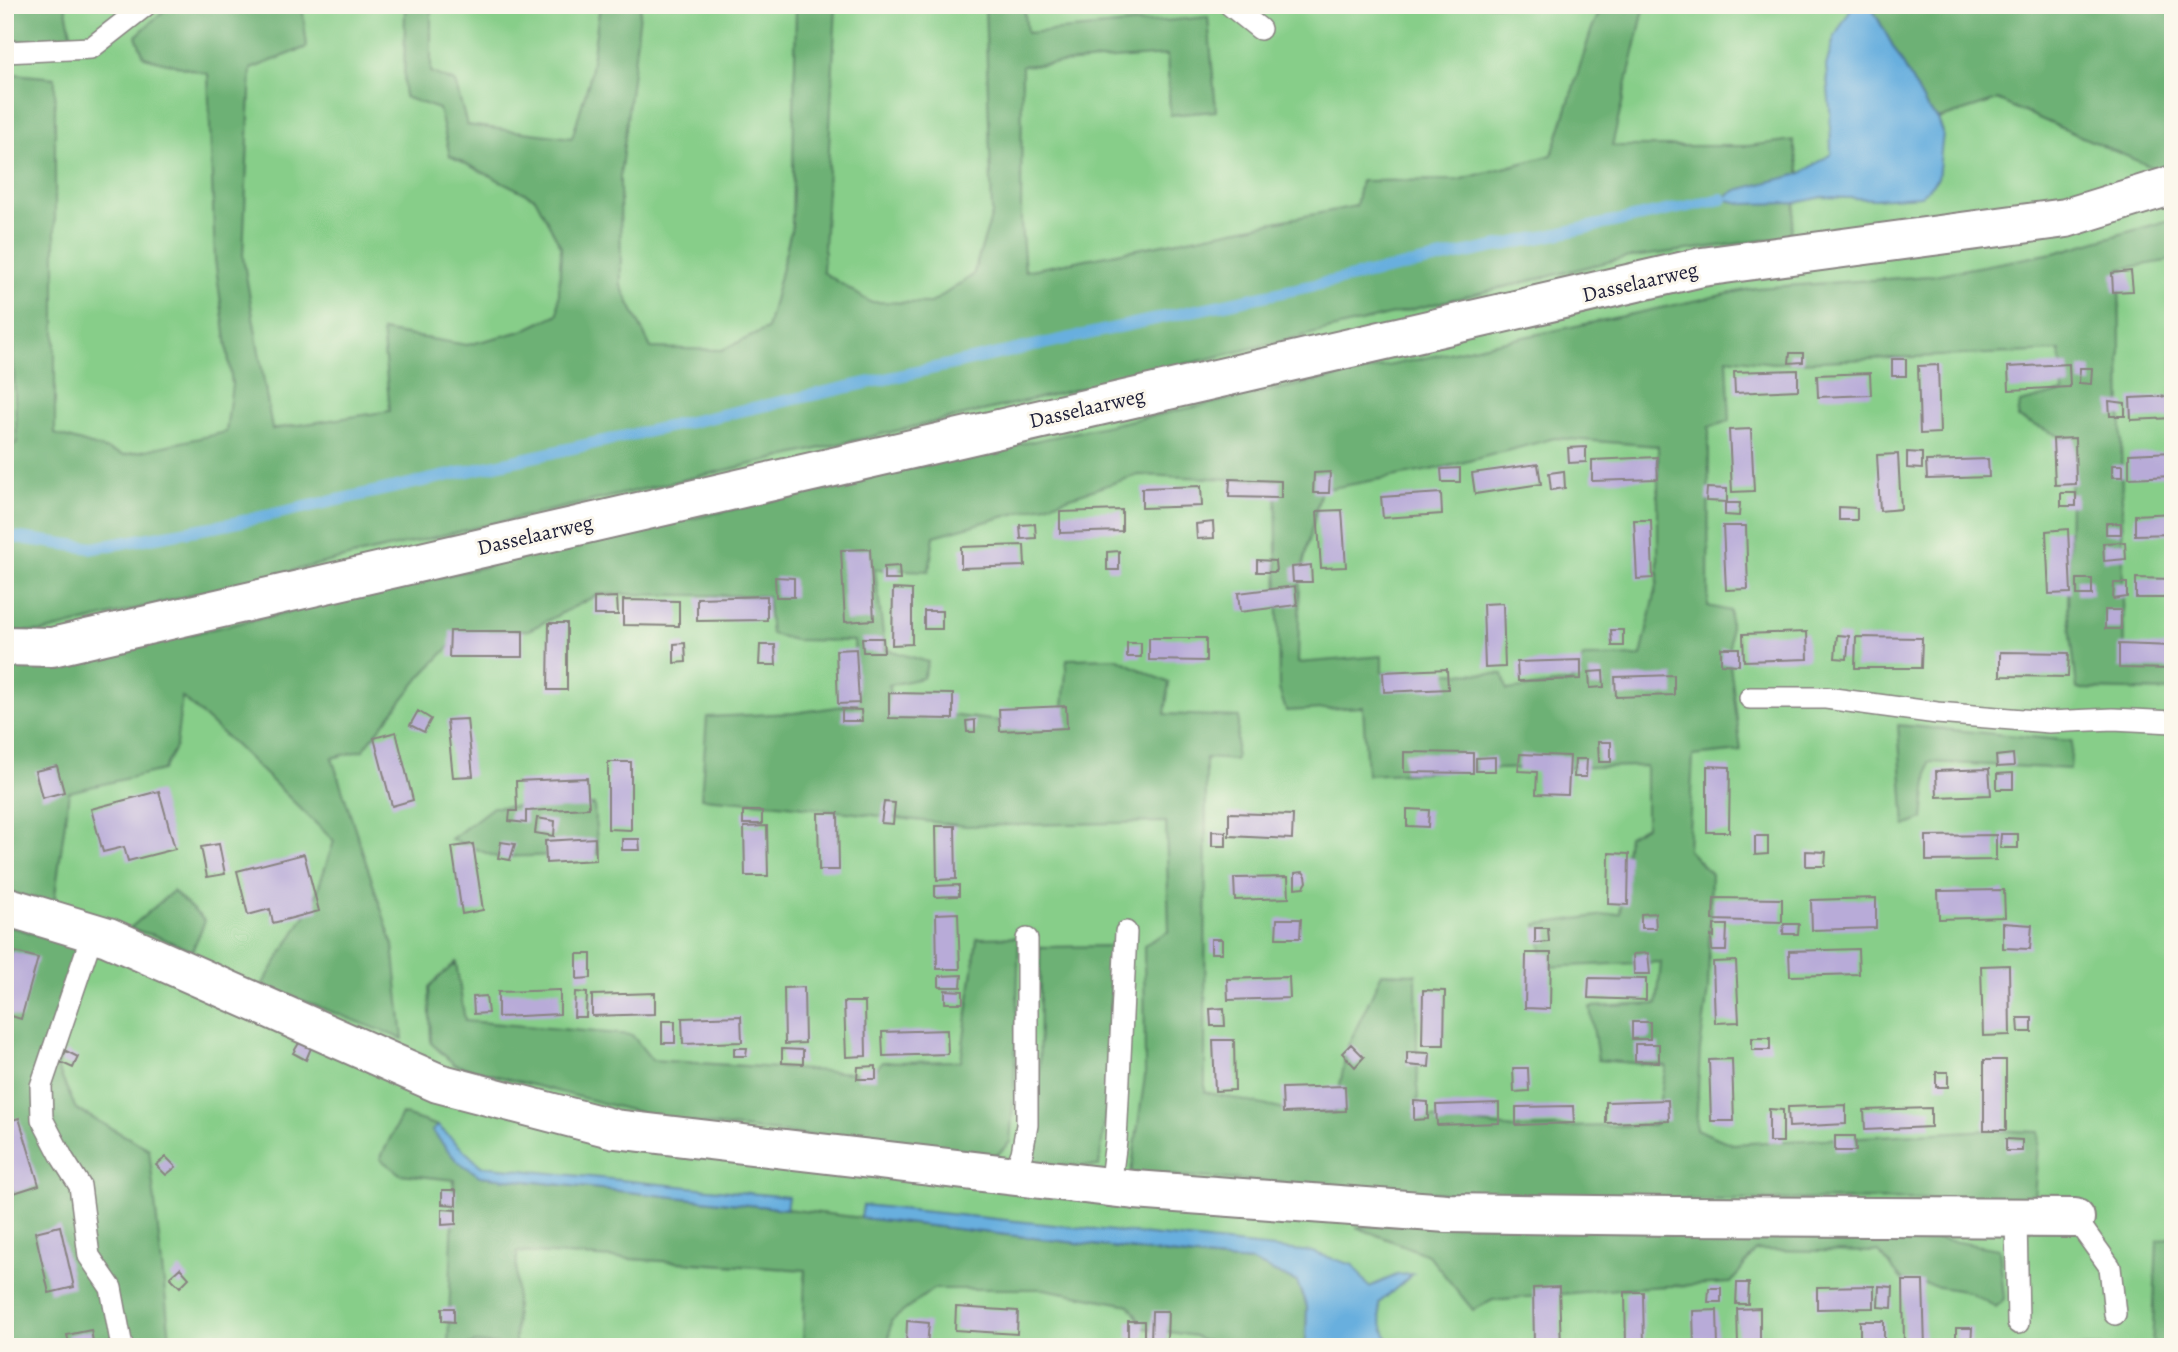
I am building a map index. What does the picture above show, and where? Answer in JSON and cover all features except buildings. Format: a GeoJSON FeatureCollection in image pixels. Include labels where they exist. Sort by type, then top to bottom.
{"type":"FeatureCollection","features":[{"type":"Feature","properties":{"kind":"street","name":"Dasselaarweg"},"geometry":{"type":"LineString","coordinates":[[5,646],[52,647],[1702,267],[2066,218],[2173,185]]}},
{"type":"Feature","properties":{"kind":"street"},"geometry":{"type":"LineString","coordinates":[[5,906],[93,932],[438,1083],[615,1129],[1110,1187],[1447,1213],[2075,1218]]}},
{"type":"Feature","properties":{"kind":"lane"},"geometry":{"type":"LineString","coordinates":[[5,52],[91,48],[146,5]]}},
{"type":"Feature","properties":{"kind":"lane"},"geometry":{"type":"LineString","coordinates":[[1230,5],[1260,29]]}},
{"type":"Feature","properties":{"kind":"lane"},"geometry":{"type":"LineString","coordinates":[[1750,698],[1826,698],[1937,713],[2049,722],[2113,719],[2173,722]]}},
{"type":"Feature","properties":{"kind":"lane"},"geometry":{"type":"LineString","coordinates":[[93,932],[41,1086],[42,1119],[80,1186],[89,1256],[111,1288],[122,1347]]}},
{"type":"Feature","properties":{"kind":"lane"},"geometry":{"type":"LineString","coordinates":[[1110,1187],[1116,1141],[1126,932]]}},
{"type":"Feature","properties":{"kind":"lane"},"geometry":{"type":"LineString","coordinates":[[1013,1175],[1022,1153],[1027,1125],[1027,939]]}},
{"type":"Feature","properties":{"kind":"lane"},"geometry":{"type":"LineString","coordinates":[[2016,1217],[2018,1323]]}},
{"type":"Feature","properties":{"kind":"lane"},"geometry":{"type":"LineString","coordinates":[[2075,1218],[2110,1267],[2115,1314]]}},
{"type":"Feature","properties":{"kind":"green space"},"geometry":{"type":"Polygon","coordinates":[[[5,5],[1896,5],[1943,133],[1938,119],[1997,100],[2121,154],[2173,138],[2173,1347],[5,1347],[5,5]]]}},
{"type":"Feature","properties":{"kind":"green space"},"geometry":{"type":"Polygon","coordinates":[[[5,5],[65,5],[72,38],[5,42],[5,5]]]}},
{"type":"Feature","properties":{"kind":"green space"},"geometry":{"type":"Polygon","coordinates":[[[170,5],[302,5],[307,47],[251,69],[243,257],[272,429],[390,411],[382,331],[467,345],[522,331],[558,314],[561,247],[535,198],[450,156],[439,109],[404,97],[405,5],[431,5],[431,72],[455,82],[467,125],[572,138],[589,81],[600,5],[641,5],[620,177],[621,286],[651,348],[722,350],[767,329],[792,226],[796,5],[836,5],[823,272],[870,302],[931,303],[973,275],[992,214],[985,5],[1024,5],[1027,33],[1208,17],[1216,111],[1170,115],[1167,55],[1022,66],[1021,222],[1025,271],[1356,206],[1361,181],[1458,180],[1552,155],[1592,28],[1603,5],[1645,5],[1612,146],[1748,146],[1793,140],[1800,174],[1790,237],[1624,258],[1195,362],[344,558],[42,632],[5,631],[5,444],[17,444],[5,179],[5,73],[55,78],[55,434],[124,455],[226,432],[232,384],[215,260],[208,74],[144,57],[136,36],[170,5]]]}},
{"type":"Feature","properties":{"kind":"green space"},"geometry":{"type":"Polygon","coordinates":[[[1874,5],[2173,5],[2173,163],[2156,169],[1997,100],[1938,119],[1927,108],[1873,10],[1874,5]]]}},
{"type":"Feature","properties":{"kind":"green space"},"geometry":{"type":"Polygon","coordinates":[[[2173,219],[2173,260],[2119,269],[2124,664],[2173,665],[2173,691],[2077,689],[2068,607],[2071,441],[2018,418],[2020,403],[2063,392],[2060,351],[1774,363],[1727,358],[1730,421],[1709,427],[1708,606],[1730,611],[1730,664],[1741,751],[1693,756],[1688,850],[1711,874],[1708,990],[1700,1050],[1696,1129],[1732,1144],[1990,1130],[2039,1132],[2034,1199],[1705,1200],[1459,1194],[1131,1173],[1145,1076],[1144,945],[1169,931],[1166,822],[966,826],[778,804],[701,798],[707,717],[794,713],[858,704],[854,641],[794,640],[771,634],[767,596],[599,594],[529,630],[463,633],[422,675],[363,750],[332,758],[393,945],[403,1039],[262,985],[314,901],[334,841],[182,697],[176,746],[163,770],[69,792],[54,903],[5,891],[5,667],[43,667],[945,460],[1755,288],[1929,276],[2058,252],[2173,219]],[[1555,438],[1446,467],[1321,490],[1300,578],[1298,663],[1382,656],[1382,672],[1503,674],[1507,690],[1571,682],[1583,657],[1641,656],[1658,581],[1658,446],[1555,438]],[[1138,475],[1043,506],[934,536],[929,571],[875,569],[885,649],[928,662],[923,678],[889,685],[891,708],[1000,721],[1062,718],[1067,659],[1116,658],[1169,683],[1165,714],[1239,717],[1235,760],[1206,758],[1205,1092],[1294,1112],[1335,1112],[1347,1048],[1382,973],[1416,974],[1418,1116],[1514,1128],[1655,1125],[1666,1066],[1598,1060],[1590,1007],[1657,1004],[1661,962],[1545,967],[1537,924],[1620,913],[1628,836],[1646,826],[1646,766],[1367,775],[1363,707],[1286,711],[1279,689],[1276,481],[1138,475]]]}},
{"type":"Feature","properties":{"kind":"green space"},"geometry":{"type":"Polygon","coordinates":[[[1898,725],[2072,741],[2070,769],[1929,762],[1923,819],[1905,826],[1898,725]]]}},
{"type":"Feature","properties":{"kind":"green space"},"geometry":{"type":"Polygon","coordinates":[[[594,805],[598,854],[496,857],[451,839],[493,807],[594,805]]]}},
{"type":"Feature","properties":{"kind":"green space"},"geometry":{"type":"Polygon","coordinates":[[[173,891],[205,921],[192,951],[154,935],[129,929],[173,891]]]}},
{"type":"Feature","properties":{"kind":"green space"},"geometry":{"type":"Polygon","coordinates":[[[5,925],[83,948],[57,1067],[76,1109],[149,1149],[171,1347],[5,1347],[5,925]]]}},
{"type":"Feature","properties":{"kind":"green space"},"geometry":{"type":"Polygon","coordinates":[[[1019,937],[1010,1142],[997,1155],[673,1121],[455,1065],[431,1043],[429,987],[456,962],[465,1021],[632,1035],[652,1060],[871,1074],[882,1062],[961,1061],[977,938],[1019,937]]]}},
{"type":"Feature","properties":{"kind":"green space"},"geometry":{"type":"Polygon","coordinates":[[[1113,946],[1109,1086],[1099,1166],[1027,1166],[1039,1141],[1040,947],[1113,946]]]}},
{"type":"Feature","properties":{"kind":"green space"},"geometry":{"type":"Polygon","coordinates":[[[402,1114],[438,1126],[433,1131],[480,1176],[1253,1262],[1297,1282],[1307,1307],[1306,1347],[1212,1347],[1195,1336],[1144,1328],[1129,1305],[1044,1289],[933,1289],[891,1321],[888,1347],[803,1347],[805,1270],[517,1252],[515,1346],[475,1343],[464,1347],[448,1347],[454,1180],[400,1174],[380,1159],[402,1114]]]}},
{"type":"Feature","properties":{"kind":"green space"},"geometry":{"type":"Polygon","coordinates":[[[1429,1223],[1885,1230],[1999,1249],[2004,1299],[1996,1307],[1969,1292],[1903,1281],[1879,1252],[1756,1250],[1731,1283],[1629,1288],[1493,1300],[1473,1310],[1428,1255],[1356,1227],[1429,1223]]]}},
{"type":"Feature","properties":{"kind":"green space"},"geometry":{"type":"Polygon","coordinates":[[[2173,1237],[2173,1347],[2152,1347],[2157,1241],[2173,1237]]]}},
{"type":"Feature","properties":{"kind":"water"},"geometry":{"type":"Polygon","coordinates":[[[1853,5],[1874,5],[1873,10],[1927,108],[1938,119],[1943,133],[1938,178],[1921,196],[1875,199],[1823,197],[1795,203],[1746,204],[1722,199],[1737,190],[1800,174],[1831,154],[1826,66],[1834,38],[1853,5]]]}},
{"type":"Feature","properties":{"kind":"water"},"geometry":{"type":"Polygon","coordinates":[[[438,1126],[481,1166],[788,1197],[786,1209],[480,1176],[456,1160],[432,1131],[438,1126]]]}},
{"type":"Feature","properties":{"kind":"water"},"geometry":{"type":"Polygon","coordinates":[[[863,1205],[1312,1252],[1353,1265],[1369,1287],[1397,1275],[1413,1274],[1379,1303],[1380,1317],[1390,1347],[1306,1347],[1307,1307],[1297,1282],[1253,1262],[861,1218],[863,1205]]]}},
{"type":"Feature","properties":{"kind":"waterway"},"geometry":{"type":"LineString","coordinates":[[5,536],[93,548],[229,524],[1192,311],[1722,199]]}}]}
